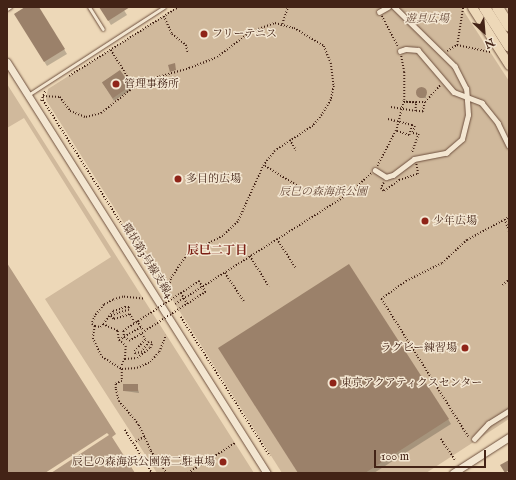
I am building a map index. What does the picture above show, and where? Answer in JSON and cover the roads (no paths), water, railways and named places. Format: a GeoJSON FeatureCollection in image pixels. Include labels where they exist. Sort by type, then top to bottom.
{"type":"FeatureCollection","features":[{"type":"Feature","properties":{"kind":"highway"},"geometry":{"type":"LineString","coordinates":[[485,7],[509,46]]}},
{"type":"Feature","properties":{"kind":"highway"},"geometry":{"type":"LineString","coordinates":[[497,7],[509,26]]}},
{"type":"Feature","properties":{"kind":"main road"},"geometry":{"type":"LineString","coordinates":[[472,7],[509,64]]}},
{"type":"Feature","properties":{"kind":"main road"},"geometry":{"type":"LineString","coordinates":[[485,7],[509,41]]}},
{"type":"Feature","properties":{"kind":"main road"},"geometry":{"type":"LineString","coordinates":[[502,7],[509,18]]}},
{"type":"Feature","properties":{"kind":"street"},"geometry":{"type":"LineString","coordinates":[[379,12],[388,7]]}},
{"type":"Feature","properties":{"kind":"street"},"geometry":{"type":"LineString","coordinates":[[375,170],[386,177],[393,175],[414,159],[446,153],[454,148],[462,139],[466,127],[468,99],[462,77],[443,53],[421,35],[394,7]]}},
{"type":"Feature","properties":{"kind":"street"},"geometry":{"type":"LineString","coordinates":[[400,51],[406,49],[418,50],[454,92],[468,99],[482,103],[498,123],[509,146]]}},
{"type":"Feature","properties":{"kind":"street","name":"環状第3号線支線4"},"geometry":{"type":"LineString","coordinates":[[7,62],[267,473]]}},
{"type":"Feature","properties":{"kind":"street"},"geometry":{"type":"LineString","coordinates":[[474,439],[488,424],[509,411]]}},
{"type":"Feature","properties":{"kind":"street"},"geometry":{"type":"LineString","coordinates":[[453,473],[509,437]]}},
{"type":"Feature","properties":{"kind":"lane"},"geometry":{"type":"LineString","coordinates":[[89,7],[103,29]]}},
{"type":"Feature","properties":{"kind":"lane"},"geometry":{"type":"LineString","coordinates":[[28,95],[164,7]]}},
{"type":"Feature","properties":{"kind":"place","name":"フリーテニス"},"geometry":{"type":"Point","coordinates":[204,34]}},
{"type":"Feature","properties":{"kind":"place","name":"管理事務所"},"geometry":{"type":"Point","coordinates":[116,84]}},
{"type":"Feature","properties":{"kind":"place","name":"多目的広場"},"geometry":{"type":"Point","coordinates":[178,179]}},
{"type":"Feature","properties":{"kind":"place","name":"少年広場"},"geometry":{"type":"Point","coordinates":[425,221]}},
{"type":"Feature","properties":{"kind":"place","name":"ラグビー練習場"},"geometry":{"type":"Point","coordinates":[465,348]}},
{"type":"Feature","properties":{"kind":"place","name":"東京アクアティクスセンター"},"geometry":{"type":"Point","coordinates":[333,383]}},
{"type":"Feature","properties":{"kind":"place","name":"辰巳の森海浜公園第二駐車場"},"geometry":{"type":"Point","coordinates":[223,462]}},
{"type":"Feature","properties":{"kind":"district","name":"辰巳二丁目"},"geometry":{"type":"Point","coordinates":[217,251]}},
{"type":"Feature","properties":{"kind":"park label","name":"遊具広場"},"geometry":{"type":"Point","coordinates":[427,19]}},
{"type":"Feature","properties":{"kind":"park label","name":"辰巳の森海浜公園"},"geometry":{"type":"Point","coordinates":[323,192]}}]}
